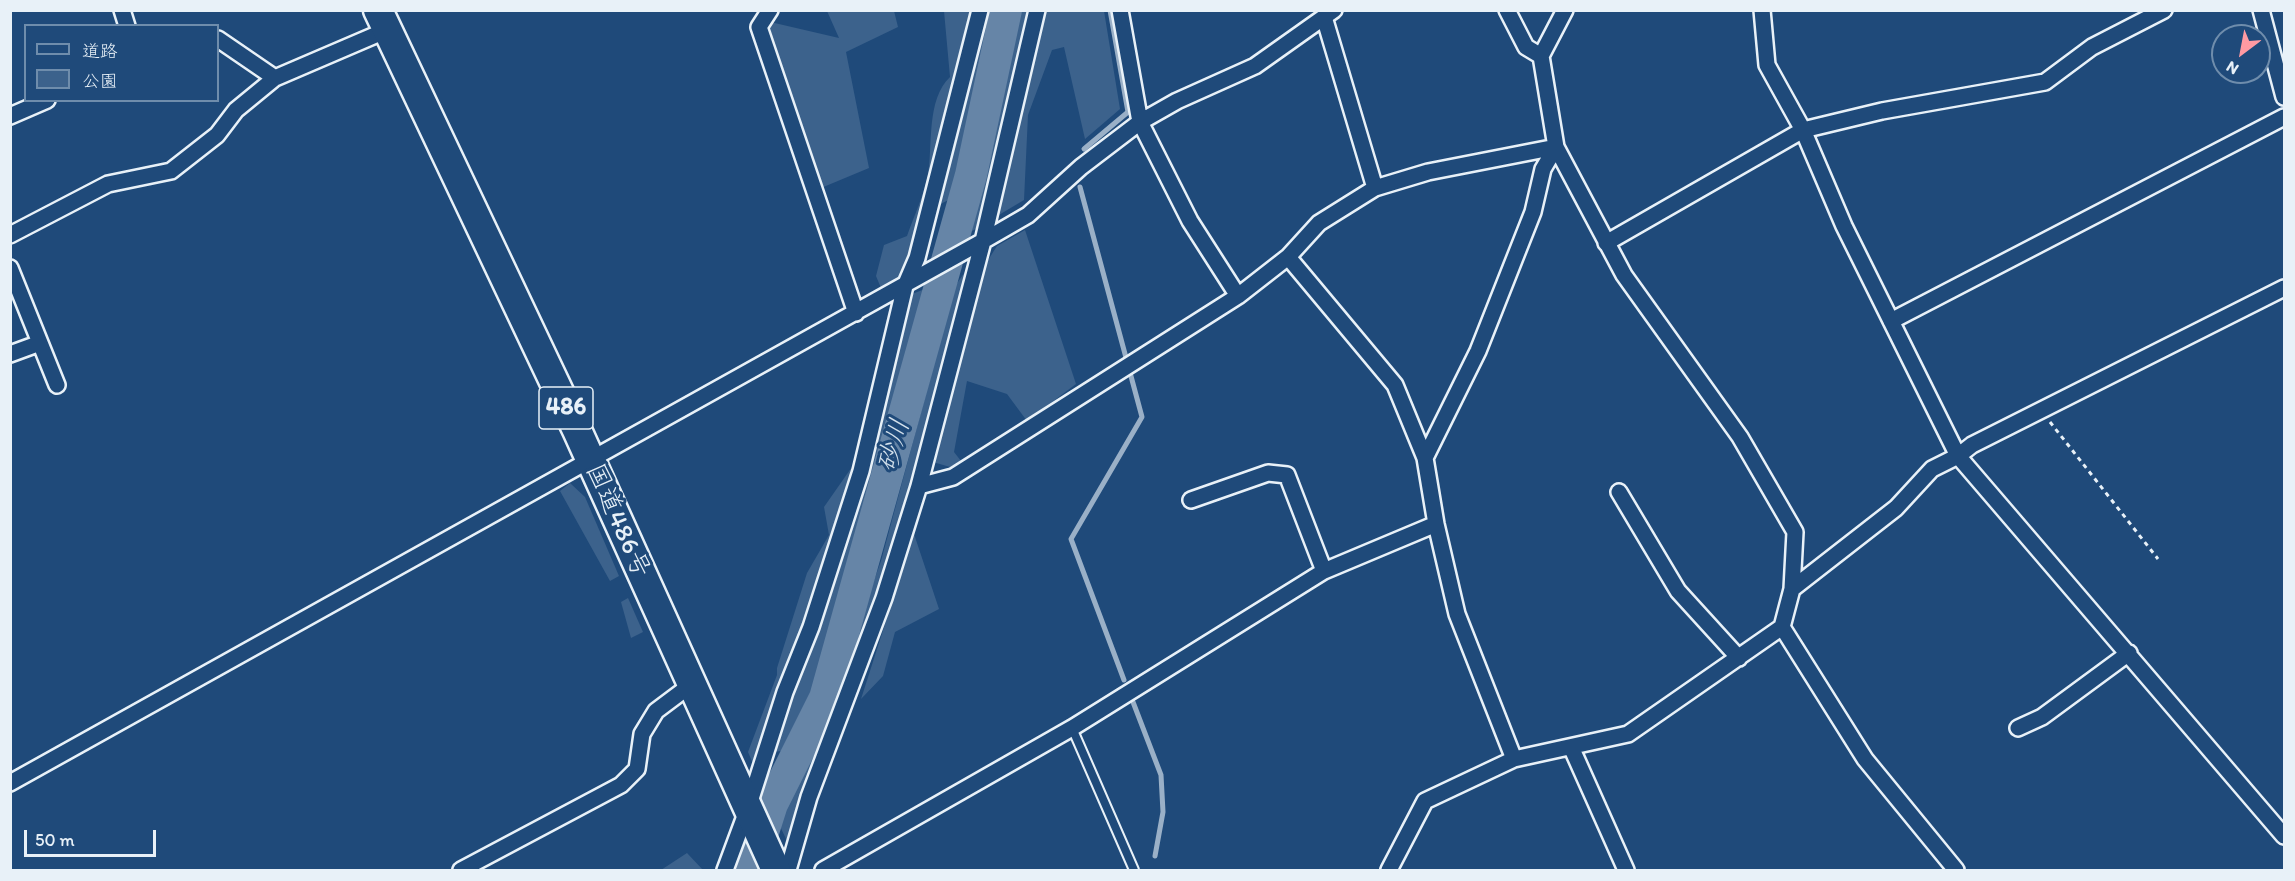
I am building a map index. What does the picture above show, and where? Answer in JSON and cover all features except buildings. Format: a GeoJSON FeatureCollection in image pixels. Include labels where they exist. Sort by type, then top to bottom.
{"type":"FeatureCollection","features":[{"type":"Feature","properties":{"kind":"highway","name":"国道486号"},"geometry":{"type":"LineString","coordinates":[[383,20],[588,458],[748,808],[780,870]]}},
{"type":"Feature","properties":{"kind":"street"},"geometry":{"type":"LineString","coordinates":[[770,10],[759,27],[856,313]]}},
{"type":"Feature","properties":{"kind":"street"},"geometry":{"type":"LineString","coordinates":[[724,870],[748,808],[785,692],[811,627],[861,471],[905,286],[917,258],[980,10]]}},
{"type":"Feature","properties":{"kind":"street"},"geometry":{"type":"LineString","coordinates":[[780,870],[884,598],[919,486],[983,241],[1037,10]]}},
{"type":"Feature","properties":{"kind":"street"},"geometry":{"type":"LineString","coordinates":[[1120,10],[1140,122],[1190,221],[1238,296]]}},
{"type":"Feature","properties":{"kind":"street"},"geometry":{"type":"LineString","coordinates":[[1507,10],[1526,47],[1541,56]]}},
{"type":"Feature","properties":{"kind":"street"},"geometry":{"type":"LineString","coordinates":[[1389,870],[1425,801],[1514,759],[1572,749],[1628,734],[1782,627],[1792,589],[1795,532],[1740,437],[1624,275],[1556,147],[1541,56],[1565,10]]}},
{"type":"Feature","properties":{"kind":"street"},"geometry":{"type":"LineString","coordinates":[[1762,10],[1767,65],[1803,130],[1844,226],[1958,456],[2284,836]]}},
{"type":"Feature","properties":{"kind":"street"},"geometry":{"type":"LineString","coordinates":[[1606,243],[1803,130],[1881,111],[2044,82],[2092,47],[2164,10]]}},
{"type":"Feature","properties":{"kind":"street"},"geometry":{"type":"LineString","coordinates":[[2261,10],[2284,97]]}},
{"type":"Feature","properties":{"kind":"street"},"geometry":{"type":"LineString","coordinates":[[10,783],[588,458],[856,313],[983,241],[1028,214],[1081,167],[1140,122],[1177,101],[1255,66],[1329,14],[1375,188]]}},
{"type":"Feature","properties":{"kind":"street"},"geometry":{"type":"LineString","coordinates":[[10,235],[108,183],[171,171],[218,135],[236,110],[275,78],[383,20]]}},
{"type":"Feature","properties":{"kind":"street"},"geometry":{"type":"LineString","coordinates":[[219,40],[275,78]]}},
{"type":"Feature","properties":{"kind":"street"},"geometry":{"type":"LineString","coordinates":[[10,116],[42,102]]}},
{"type":"Feature","properties":{"kind":"street"},"geometry":{"type":"LineString","coordinates":[[1891,321],[2284,117]]}},
{"type":"Feature","properties":{"kind":"street"},"geometry":{"type":"LineString","coordinates":[[919,486],[953,477],[1238,296],[1288,257],[1319,223],[1375,188],[1428,172],[1556,147]]}},
{"type":"Feature","properties":{"kind":"street"},"geometry":{"type":"LineString","coordinates":[[1425,458],[1478,351],[1533,212],[1543,169],[1556,147]]}},
{"type":"Feature","properties":{"kind":"street"},"geometry":{"type":"LineString","coordinates":[[1288,257],[1395,386],[1425,458],[1436,524],[1457,614],[1514,759]]}},
{"type":"Feature","properties":{"kind":"street"},"geometry":{"type":"LineString","coordinates":[[10,268],[57,385]]}},
{"type":"Feature","properties":{"kind":"street"},"geometry":{"type":"LineString","coordinates":[[1792,589],[1896,508],[1932,470],[1958,456],[1972,445],[2284,288]]}},
{"type":"Feature","properties":{"kind":"street"},"geometry":{"type":"LineString","coordinates":[[10,354],[40,343]]}},
{"type":"Feature","properties":{"kind":"street"},"geometry":{"type":"LineString","coordinates":[[1191,500],[1268,473],[1287,475],[1324,571]]}},
{"type":"Feature","properties":{"kind":"street"},"geometry":{"type":"LineString","coordinates":[[1618,492],[1678,591],[1739,658]]}},
{"type":"Feature","properties":{"kind":"street"},"geometry":{"type":"LineString","coordinates":[[822,870],[1072,728],[1324,571],[1436,524]]}},
{"type":"Feature","properties":{"kind":"street"},"geometry":{"type":"LineString","coordinates":[[1782,627],[1864,759],[1956,870]]}},
{"type":"Feature","properties":{"kind":"street"},"geometry":{"type":"LineString","coordinates":[[2018,728],[2042,717],[2129,653]]}},
{"type":"Feature","properties":{"kind":"street"},"geometry":{"type":"LineString","coordinates":[[461,870],[621,785],[637,769],[642,734],[656,711],[692,684]]}},
{"type":"Feature","properties":{"kind":"street"},"geometry":{"type":"LineString","coordinates":[[1572,749],[1626,870]]}},
{"type":"Feature","properties":{"kind":"lane"},"geometry":{"type":"LineString","coordinates":[[1072,728],[1134,870]]}},
{"type":"Feature","properties":{"kind":"path"},"geometry":{"type":"LineString","coordinates":[[2041,411],[2158,559]]}},
{"type":"Feature","properties":{"kind":"green space"},"geometry":{"type":"Polygon","coordinates":[[[827,11],[894,11],[898,27],[846,52],[869,168],[821,188],[765,26],[766,21],[839,38],[827,11]]]}},
{"type":"Feature","properties":{"kind":"green space"},"geometry":{"type":"Polygon","coordinates":[[[944,11],[997,11],[956,197],[933,210],[925,219],[914,240],[903,277],[881,288],[876,276],[884,245],[907,236],[928,174],[934,110],[942,87],[950,77],[944,11]]]}},
{"type":"Feature","properties":{"kind":"green space"},"geometry":{"type":"Polygon","coordinates":[[[1020,11],[1104,11],[1120,109],[1085,139],[1064,47],[1052,50],[1028,115],[1024,200],[972,231],[974,188],[1020,11]]]}},
{"type":"Feature","properties":{"kind":"green space"},"geometry":{"type":"Polygon","coordinates":[[[1025,230],[1076,384],[1027,421],[1007,394],[967,381],[954,452],[961,461],[950,467],[933,462],[983,268],[997,246],[1025,230]]]}},
{"type":"Feature","properties":{"kind":"green space"},"geometry":{"type":"Polygon","coordinates":[[[970,265],[878,599],[789,845],[775,816],[830,703],[881,561],[955,286],[970,265]]]}},
{"type":"Feature","properties":{"kind":"green space"},"geometry":{"type":"Polygon","coordinates":[[[925,289],[878,482],[810,716],[782,751],[771,752],[842,556],[877,436],[912,294],[925,289]]]}},
{"type":"Feature","properties":{"kind":"green space"},"geometry":{"type":"Polygon","coordinates":[[[861,454],[807,626],[754,766],[748,752],[777,675],[777,668],[807,573],[829,535],[824,507],[861,454]]]}},
{"type":"Feature","properties":{"kind":"green space"},"geometry":{"type":"Polygon","coordinates":[[[570,483],[585,497],[619,576],[610,581],[560,491],[570,483]]]}},
{"type":"Feature","properties":{"kind":"green space"},"geometry":{"type":"Polygon","coordinates":[[[914,534],[939,609],[895,632],[883,676],[861,699],[914,534]]]}},
{"type":"Feature","properties":{"kind":"green space"},"geometry":{"type":"Polygon","coordinates":[[[628,598],[643,632],[631,638],[621,602],[628,598]]]}},
{"type":"Feature","properties":{"kind":"green space"},"geometry":{"type":"Polygon","coordinates":[[[742,844],[754,870],[735,870],[742,844]]]}},
{"type":"Feature","properties":{"kind":"green space"},"geometry":{"type":"Polygon","coordinates":[[[687,853],[703,870],[661,870],[687,853]]]}},
{"type":"Feature","properties":{"kind":"waterway","name":"砂川"},"geometry":{"type":"LineString","coordinates":[[751,870],[772,804],[825,698],[971,175],[1006,10]]}},
{"type":"Feature","properties":{"kind":"waterway"},"geometry":{"type":"LineString","coordinates":[[1084,149],[1128,112],[1110,10]]}},
{"type":"Feature","properties":{"kind":"waterway"},"geometry":{"type":"LineString","coordinates":[[1080,187],[1142,417],[1071,539],[1124,680]]}},
{"type":"Feature","properties":{"kind":"waterway"},"geometry":{"type":"LineString","coordinates":[[1133,702],[1161,775],[1163,812],[1155,856]]}}]}
